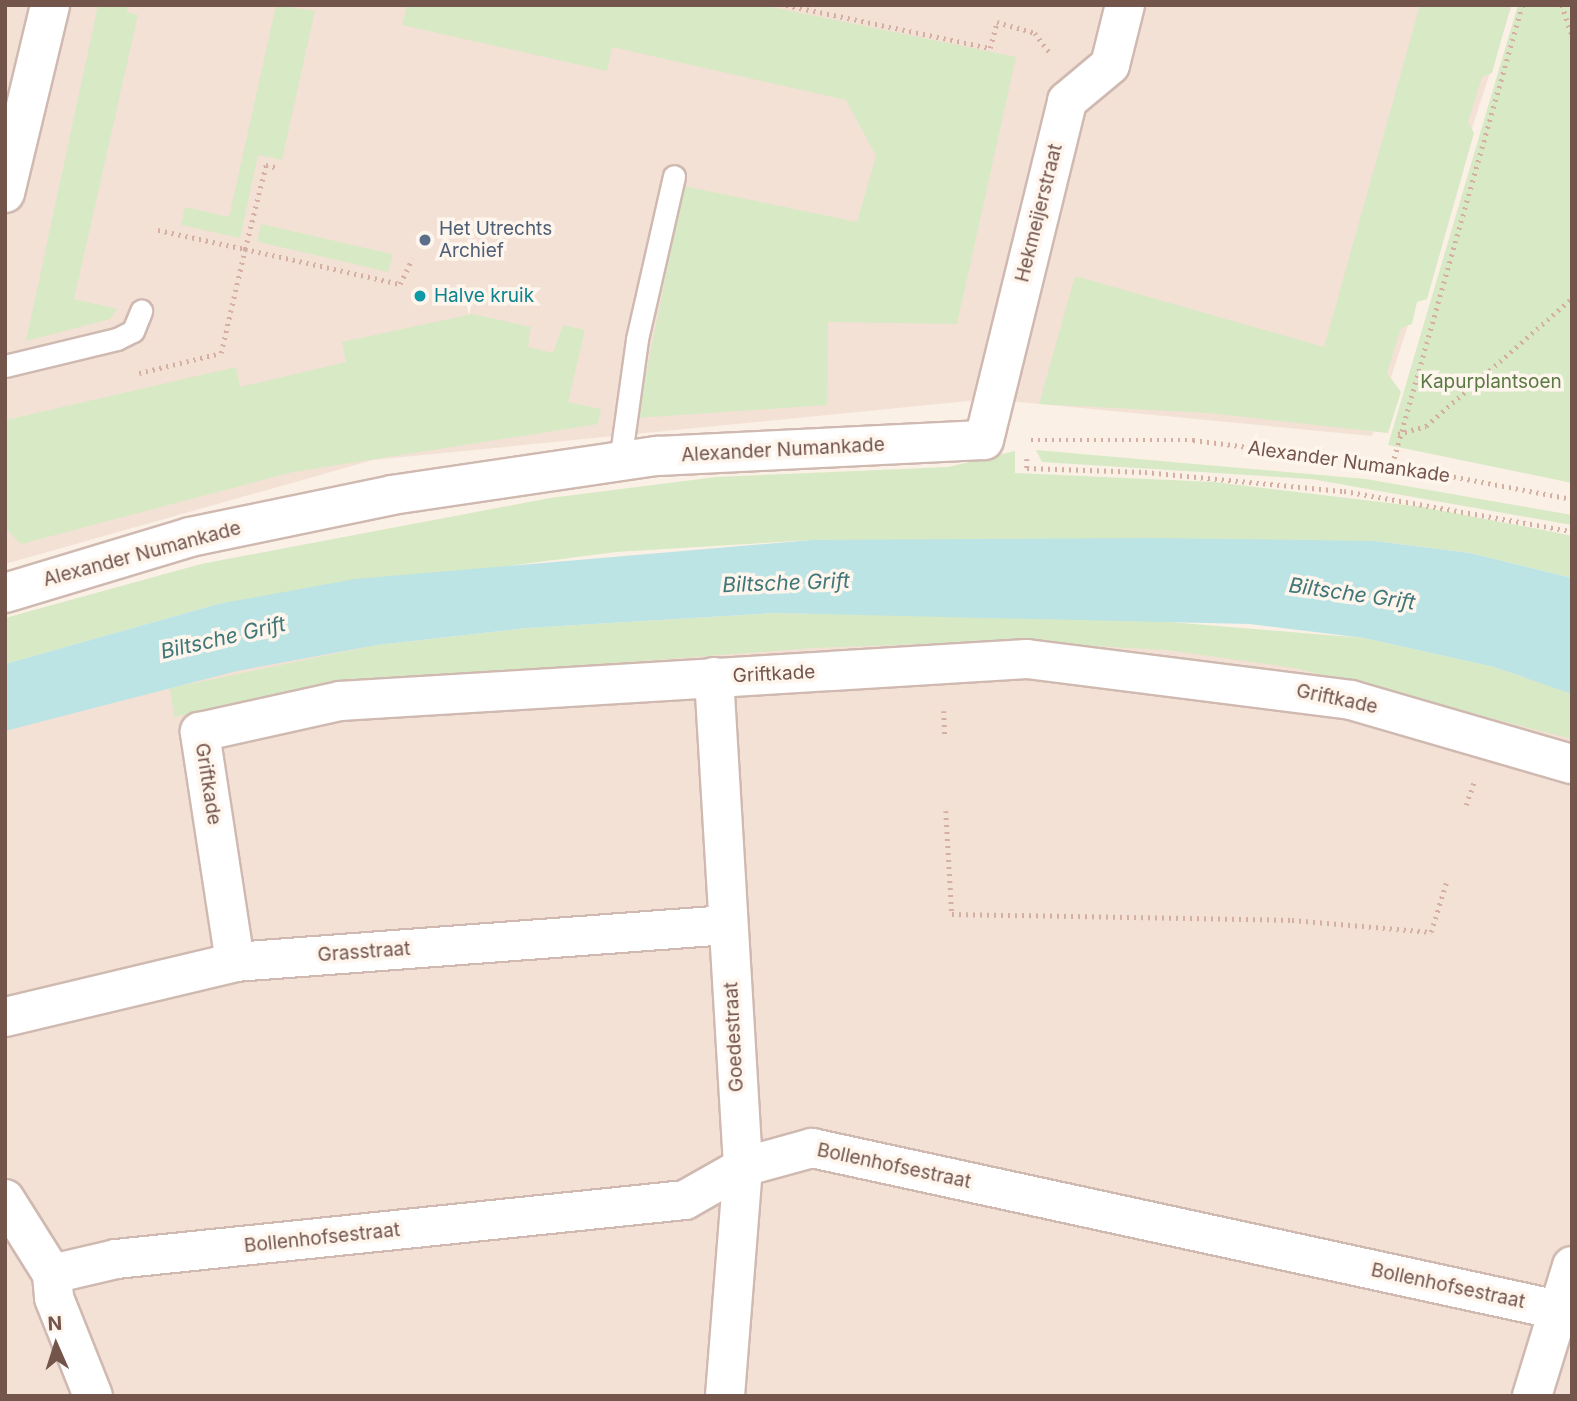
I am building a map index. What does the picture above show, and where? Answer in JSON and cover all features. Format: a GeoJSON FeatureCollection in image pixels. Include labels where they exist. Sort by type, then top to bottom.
{"type":"FeatureCollection","features":[{"type":"Feature","properties":{"kind":"street"},"geometry":{"type":"LineString","coordinates":[[5,193],[50,5]]}},
{"type":"Feature","properties":{"kind":"street","name":"Hekmeijerstraat"},"geometry":{"type":"LineString","coordinates":[[984,440],[1067,101],[1110,65],[1125,5]]}},
{"type":"Feature","properties":{"kind":"street","name":"Alexander Numankade"},"geometry":{"type":"LineString","coordinates":[[5,593],[190,537],[392,495],[620,462],[984,440]]}},
{"type":"Feature","properties":{"kind":"street","name":"Griftkade"},"geometry":{"type":"LineString","coordinates":[[235,962],[200,732],[340,701],[1027,659],[1351,700],[1572,764]]}},
{"type":"Feature","properties":{"kind":"street","name":"Goedestraat"},"geometry":{"type":"LineString","coordinates":[[715,677],[743,1167],[725,1396]]}},
{"type":"Feature","properties":{"kind":"street","name":"Grasstraat"},"geometry":{"type":"LineString","coordinates":[[5,1017],[235,962],[728,925]]}},
{"type":"Feature","properties":{"kind":"street","name":"Bollenhofsestraat"},"geometry":{"type":"LineString","coordinates":[[52,1274],[116,1259],[685,1200],[743,1167],[812,1147],[1564,1311]]}},
{"type":"Feature","properties":{"kind":"street"},"geometry":{"type":"LineString","coordinates":[[6,1206],[52,1274],[54,1298],[93,1396]]}},
{"type":"Feature","properties":{"kind":"street"},"geometry":{"type":"LineString","coordinates":[[1532,1396],[1564,1311],[1572,1266]]}},
{"type":"Feature","properties":{"kind":"lane"},"geometry":{"type":"LineString","coordinates":[[620,462],[637,339],[674,176]]}},
{"type":"Feature","properties":{"kind":"lane"},"geometry":{"type":"LineString","coordinates":[[5,366],[117,339],[133,331],[141,311]]}},
{"type":"Feature","properties":{"kind":"path"},"geometry":{"type":"LineString","coordinates":[[786,5],[990,48],[997,22],[1023,29],[1035,33],[1080,91]]}},
{"type":"Feature","properties":{"kind":"path"},"geometry":{"type":"LineString","coordinates":[[1392,465],[1398,434],[1522,5]]}},
{"type":"Feature","properties":{"kind":"path"},"geometry":{"type":"LineString","coordinates":[[1562,5],[1572,36]]}},
{"type":"Feature","properties":{"kind":"path"},"geometry":{"type":"LineString","coordinates":[[127,376],[221,353],[266,164],[279,168]]}},
{"type":"Feature","properties":{"kind":"path"},"geometry":{"type":"LineString","coordinates":[[158,230],[400,284],[412,259]]}},
{"type":"Feature","properties":{"kind":"path"},"geometry":{"type":"LineString","coordinates":[[1398,434],[1426,426],[1572,298]]}},
{"type":"Feature","properties":{"kind":"path"},"geometry":{"type":"LineString","coordinates":[[984,440],[1028,450],[1027,468],[1144,472],[1344,491],[1572,531]]}},
{"type":"Feature","properties":{"kind":"path","name":"Alexander Numankade"},"geometry":{"type":"LineString","coordinates":[[984,440],[1193,440],[1392,465],[1572,499]]}},
{"type":"Feature","properties":{"kind":"path"},"geometry":{"type":"LineString","coordinates":[[946,811],[952,914],[1292,920],[1431,932],[1447,880]]}},
{"type":"Feature","properties":{"kind":"shaded area"},"geometry":{"type":"Polygon","coordinates":[[[5,5],[1512,5],[1372,436],[988,399],[373,460],[5,564],[5,5]]]}},
{"type":"Feature","properties":{"kind":"shaded area"},"geometry":{"type":"Polygon","coordinates":[[[1164,636],[1572,683],[1572,1396],[5,1396],[5,723],[323,646],[1164,636]]]}},
{"type":"Feature","properties":{"kind":"green space"},"geometry":{"type":"Polygon","coordinates":[[[98,5],[128,5],[127,12],[138,15],[74,299],[117,309],[110,319],[26,341],[98,5]]]}},
{"type":"Feature","properties":{"kind":"green space"},"geometry":{"type":"Polygon","coordinates":[[[276,5],[315,11],[282,160],[258,155],[240,238],[181,225],[185,207],[229,217],[276,5]]]}},
{"type":"Feature","properties":{"kind":"green space"},"geometry":{"type":"Polygon","coordinates":[[[407,5],[762,5],[1016,57],[957,324],[828,322],[827,405],[637,418],[684,186],[857,222],[876,156],[846,100],[612,47],[607,71],[402,25],[407,5]]]}},
{"type":"Feature","properties":{"kind":"green space"},"geometry":{"type":"Polygon","coordinates":[[[1420,5],[1511,5],[1492,73],[1482,77],[1468,122],[1474,133],[1427,299],[1417,302],[1412,324],[1401,328],[1387,373],[1401,392],[1388,433],[1209,413],[1039,404],[1075,276],[1324,347],[1420,5]]]}},
{"type":"Feature","properties":{"kind":"green space","name":"Kapurplantsoen"},"geometry":{"type":"Polygon","coordinates":[[[1518,5],[1572,5],[1572,483],[1388,445],[1518,5]]]}},
{"type":"Feature","properties":{"kind":"green space"},"geometry":{"type":"Polygon","coordinates":[[[261,224],[393,254],[388,272],[257,242],[261,224]]]}},
{"type":"Feature","properties":{"kind":"green space"},"geometry":{"type":"Polygon","coordinates":[[[472,314],[531,327],[528,347],[553,353],[563,325],[585,330],[568,402],[601,409],[598,424],[293,472],[21,544],[5,528],[6,420],[236,367],[240,387],[346,362],[342,342],[472,314]]]}},
{"type":"Feature","properties":{"kind":"green space"},"geometry":{"type":"Polygon","coordinates":[[[1036,450],[1366,479],[1572,515],[1572,525],[1311,479],[1042,462],[1036,450]]]}},
{"type":"Feature","properties":{"kind":"green space"},"geometry":{"type":"Polygon","coordinates":[[[1015,451],[1015,473],[1214,482],[1422,507],[1559,533],[1572,536],[1572,578],[1470,553],[1376,541],[812,540],[616,552],[218,604],[5,664],[5,618],[201,564],[550,498],[716,477],[948,467],[1015,451]]]}},
{"type":"Feature","properties":{"kind":"green space"},"geometry":{"type":"Polygon","coordinates":[[[775,613],[1122,618],[1364,638],[1494,667],[1572,694],[1572,739],[1295,668],[1167,650],[1004,641],[813,648],[341,684],[174,717],[170,688],[377,645],[527,628],[775,613]]]}},
{"type":"Feature","properties":{"kind":"water","name":"Biltsche Grift"},"geometry":{"type":"Polygon","coordinates":[[[1153,538],[1376,541],[1470,553],[1572,578],[1572,694],[1494,667],[1364,638],[1249,624],[775,613],[527,628],[377,645],[237,671],[5,731],[5,664],[218,604],[355,579],[812,540],[1153,538]]]}},
{"type":"Feature","properties":{"kind":"place","name":"Het Utrechts Archief"},"geometry":{"type":"Point","coordinates":[425,240]}},
{"type":"Feature","properties":{"kind":"place","name":"Halve kruik"},"geometry":{"type":"Point","coordinates":[420,296]}}]}
